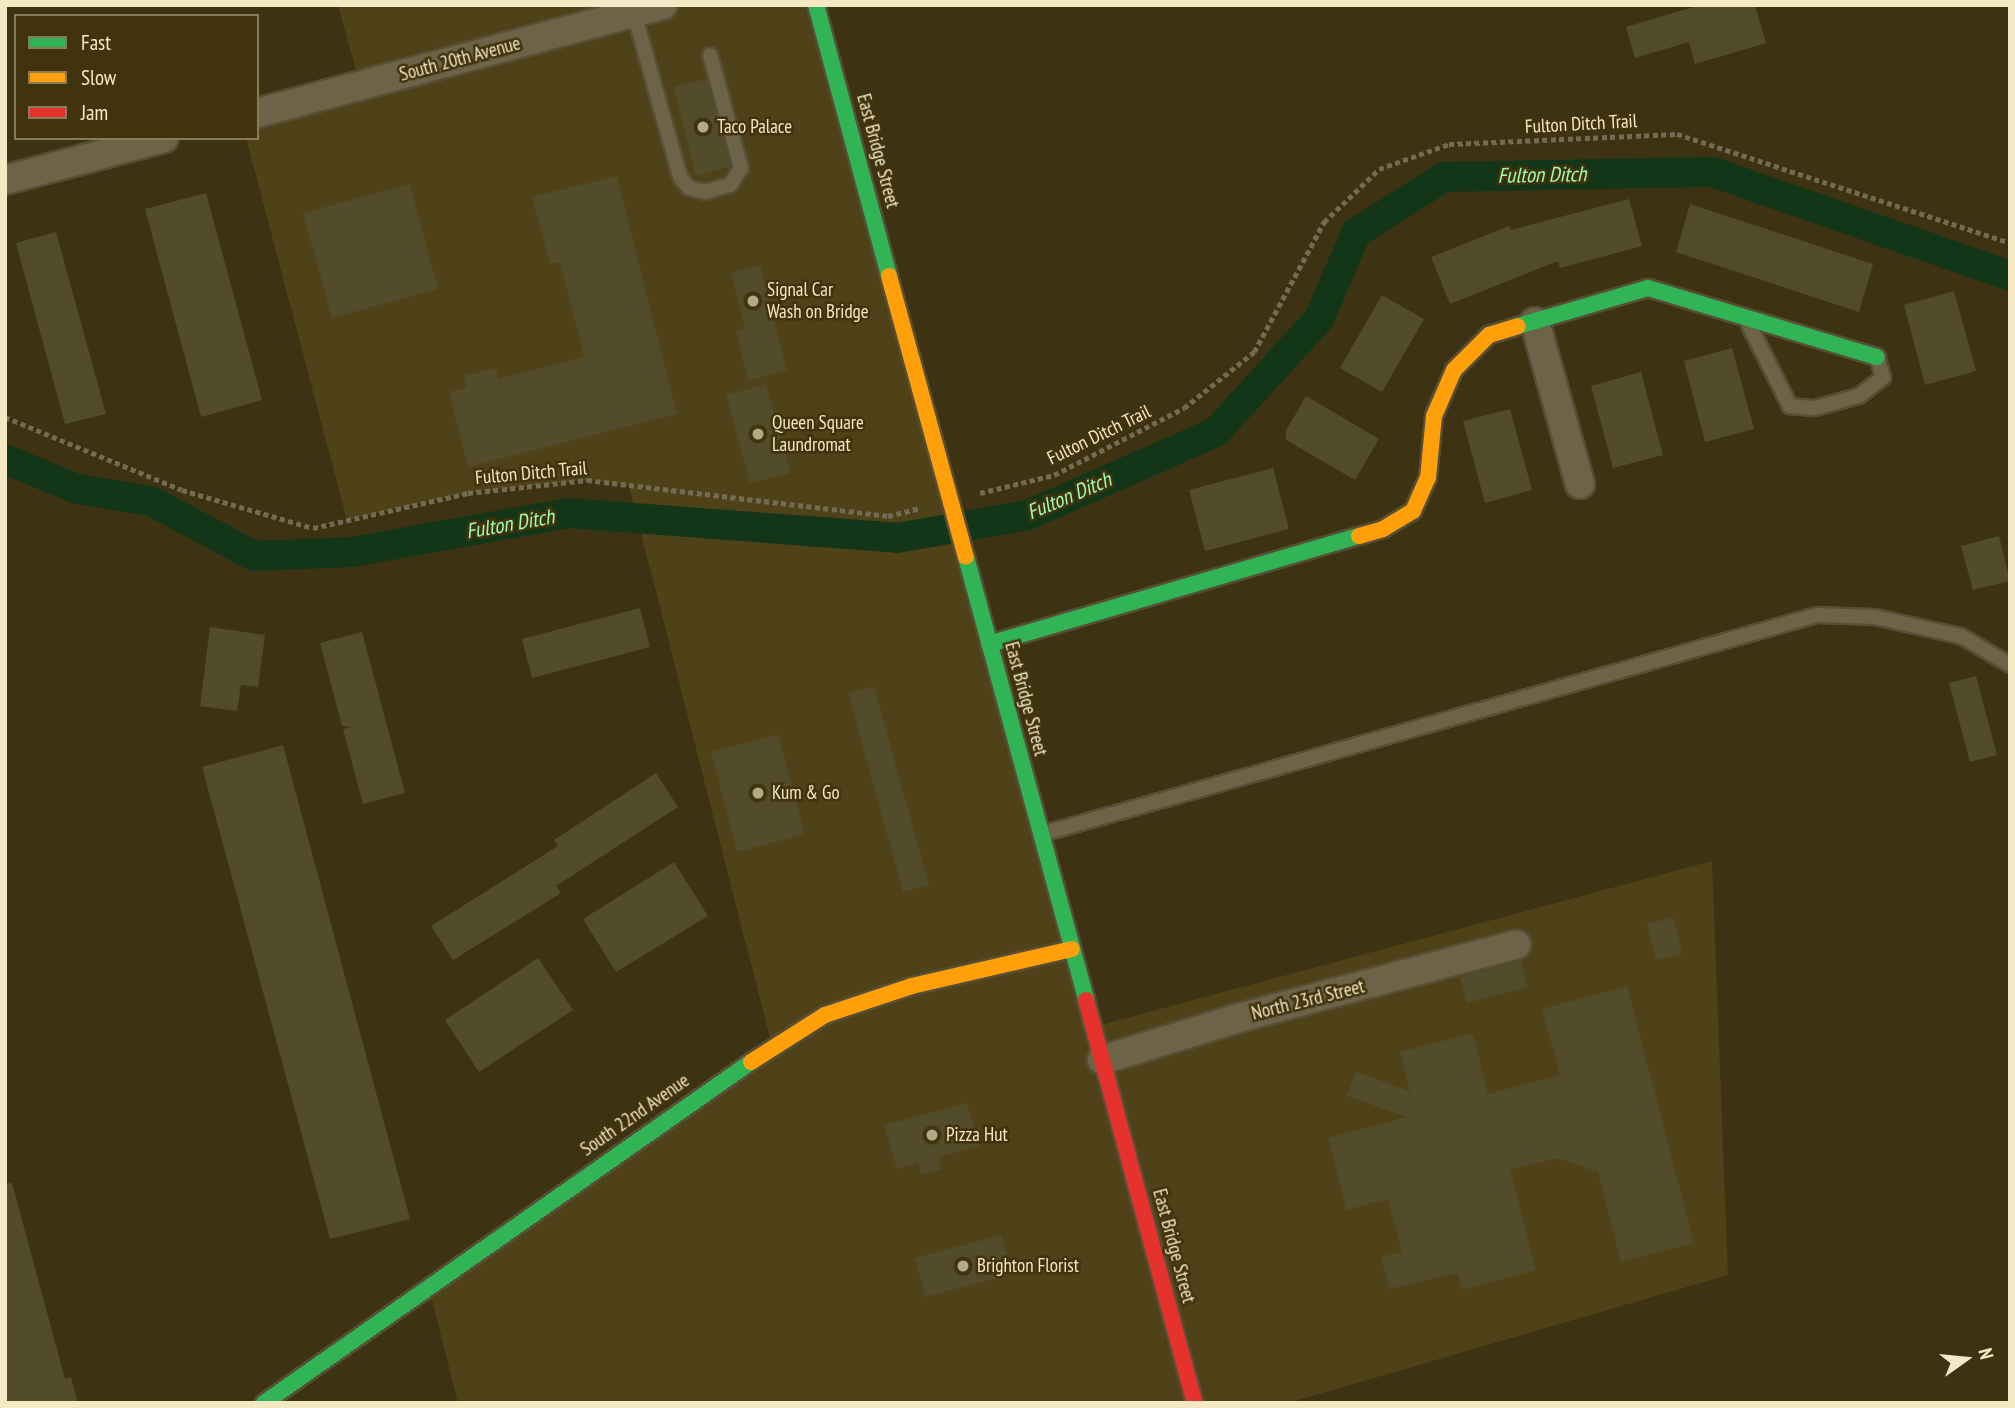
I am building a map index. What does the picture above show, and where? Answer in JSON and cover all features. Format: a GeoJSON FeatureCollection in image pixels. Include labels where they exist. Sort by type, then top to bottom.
{"type":"FeatureCollection","features":[{"type":"Feature","properties":{"kind":"street","name":"South 20th Avenue"},"geometry":{"type":"LineString","coordinates":[[259,112],[663,5]]}},
{"type":"Feature","properties":{"kind":"street","name":"East Bridge Street"},"geometry":{"type":"LineString","coordinates":[[816,5],[1195,1403]]}},
{"type":"Feature","properties":{"kind":"street"},"geometry":{"type":"LineString","coordinates":[[5,180],[156,140]]}},
{"type":"Feature","properties":{"kind":"street"},"geometry":{"type":"LineString","coordinates":[[989,644],[1383,529],[1413,511],[1428,478],[1434,416],[1454,370],[1489,335],[1648,288],[1877,357]]}},
{"type":"Feature","properties":{"kind":"street"},"geometry":{"type":"LineString","coordinates":[[1535,322],[1580,484]]}},
{"type":"Feature","properties":{"kind":"street","name":"North 23rd Street"},"geometry":{"type":"LineString","coordinates":[[1102,1060],[1235,1019],[1516,945]]}},
{"type":"Feature","properties":{"kind":"street","name":"South 22nd Avenue"},"geometry":{"type":"LineString","coordinates":[[264,1403],[705,1091],[825,1015],[912,986],[1072,949]]}},
{"type":"Feature","properties":{"kind":"lane"},"geometry":{"type":"LineString","coordinates":[[634,13],[680,177],[689,188],[705,192],[730,184],[741,168],[710,55]]}},
{"type":"Feature","properties":{"kind":"lane"},"geometry":{"type":"LineString","coordinates":[[1745,317],[1790,406],[1815,408],[1859,396],[1883,377],[1877,357]]}},
{"type":"Feature","properties":{"kind":"lane"},"geometry":{"type":"LineString","coordinates":[[1041,834],[1816,615],[1875,617],[1961,636],[2010,665]]}},
{"type":"Feature","properties":{"kind":"path","name":"Fulton Ditch Trail"},"geometry":{"type":"LineString","coordinates":[[5,417],[182,490],[313,528],[468,493],[587,480],[888,516],[951,506],[1054,475],[1184,408],[1254,352],[1324,222],[1379,169],[1449,144],[1676,134],[2010,243]]}},
{"type":"Feature","properties":{"kind":"shaded area"},"geometry":{"type":"Polygon","coordinates":[[[338,5],[816,5],[1093,1027],[1712,861],[1728,1275],[1288,1403],[458,1403],[429,1287],[772,1046],[629,486],[587,480],[468,493],[347,520],[247,140],[259,140],[259,112],[360,85],[338,5]]]}},
{"type":"Feature","properties":{"kind":"building"},"geometry":{"type":"Polygon","coordinates":[[[1700,5],[1755,5],[1766,43],[1695,64],[1689,42],[1635,58],[1626,27],[1700,5]]]}},
{"type":"Feature","properties":{"kind":"building","name":"Taco Palace"},"geometry":{"type":"Polygon","coordinates":[[[707,79],[731,166],[696,176],[674,87],[707,79]]]}},
{"type":"Feature","properties":{"kind":"building"},"geometry":{"type":"Polygon","coordinates":[[[617,176],[677,414],[468,467],[449,392],[467,388],[464,376],[496,368],[498,379],[584,357],[560,262],[550,264],[532,197],[617,176]]]}},
{"type":"Feature","properties":{"kind":"building"},"geometry":{"type":"Polygon","coordinates":[[[410,184],[438,289],[332,318],[303,213],[410,184]]]}},
{"type":"Feature","properties":{"kind":"building"},"geometry":{"type":"Polygon","coordinates":[[[206,193],[262,400],[201,417],[145,209],[206,193]]]}},
{"type":"Feature","properties":{"kind":"building"},"geometry":{"type":"Polygon","coordinates":[[[1629,199],[1642,246],[1560,268],[1558,261],[1450,304],[1431,257],[1509,226],[1511,230],[1629,199]]]}},
{"type":"Feature","properties":{"kind":"building"},"geometry":{"type":"Polygon","coordinates":[[[1690,204],[1873,264],[1859,312],[1676,252],[1690,204]]]}},
{"type":"Feature","properties":{"kind":"building"},"geometry":{"type":"Polygon","coordinates":[[[56,232],[106,414],[65,424],[16,243],[56,232]]]}},
{"type":"Feature","properties":{"kind":"building","name":"Signal Car Wash on Bridge"},"geometry":{"type":"Polygon","coordinates":[[[760,265],[787,370],[748,381],[736,331],[745,329],[731,273],[760,265]]]}},
{"type":"Feature","properties":{"kind":"building"},"geometry":{"type":"Polygon","coordinates":[[[1954,291],[1976,371],[1925,385],[1904,305],[1954,291]]]}},
{"type":"Feature","properties":{"kind":"building"},"geometry":{"type":"Polygon","coordinates":[[[1382,295],[1424,319],[1382,392],[1340,368],[1382,295]]]}},
{"type":"Feature","properties":{"kind":"building"},"geometry":{"type":"Polygon","coordinates":[[[1732,348],[1754,429],[1705,442],[1684,361],[1732,348]]]}},
{"type":"Feature","properties":{"kind":"building"},"geometry":{"type":"Polygon","coordinates":[[[1641,372],[1663,455],[1613,468],[1591,386],[1641,372]]]}},
{"type":"Feature","properties":{"kind":"building","name":"Queen Square Laundromat"},"geometry":{"type":"Polygon","coordinates":[[[766,384],[791,473],[750,483],[726,395],[766,384]]]}},
{"type":"Feature","properties":{"kind":"building"},"geometry":{"type":"Polygon","coordinates":[[[1306,396],[1379,439],[1355,480],[1286,440],[1286,431],[1306,396]]]}},
{"type":"Feature","properties":{"kind":"building"},"geometry":{"type":"Polygon","coordinates":[[[1510,409],[1532,490],[1485,503],[1463,421],[1510,409]]]}},
{"type":"Feature","properties":{"kind":"building"},"geometry":{"type":"Polygon","coordinates":[[[1273,468],[1289,529],[1205,551],[1189,490],[1273,468]]]}},
{"type":"Feature","properties":{"kind":"building"},"geometry":{"type":"Polygon","coordinates":[[[1999,536],[2010,581],[1973,590],[1961,546],[1999,536]]]}},
{"type":"Feature","properties":{"kind":"building"},"geometry":{"type":"Polygon","coordinates":[[[640,608],[650,647],[532,678],[522,639],[640,608]]]}},
{"type":"Feature","properties":{"kind":"building"},"geometry":{"type":"Polygon","coordinates":[[[210,627],[265,635],[258,687],[241,685],[237,711],[200,706],[210,627]]]}},
{"type":"Feature","properties":{"kind":"building"},"geometry":{"type":"Polygon","coordinates":[[[362,632],[405,793],[363,804],[343,729],[352,727],[342,726],[320,643],[362,632]]]}},
{"type":"Feature","properties":{"kind":"building"},"geometry":{"type":"Polygon","coordinates":[[[1976,676],[1997,755],[1970,762],[1949,683],[1976,676]]]}},
{"type":"Feature","properties":{"kind":"building","name":"Kum & Go"},"geometry":{"type":"Polygon","coordinates":[[[874,686],[929,885],[903,892],[848,693],[874,686]]]}},
{"type":"Feature","properties":{"kind":"building","name":"Kum & Go"},"geometry":{"type":"Polygon","coordinates":[[[778,734],[805,834],[737,852],[711,752],[778,734]]]}},
{"type":"Feature","properties":{"kind":"building"},"geometry":{"type":"Polygon","coordinates":[[[283,745],[410,1219],[330,1239],[202,767],[283,745]]]}},
{"type":"Feature","properties":{"kind":"building"},"geometry":{"type":"Polygon","coordinates":[[[656,773],[678,807],[556,886],[561,893],[453,960],[431,926],[558,846],[554,840],[656,773]]]}},
{"type":"Feature","properties":{"kind":"building"},"geometry":{"type":"Polygon","coordinates":[[[674,862],[708,916],[616,972],[583,919],[674,862]]]}},
{"type":"Feature","properties":{"kind":"building"},"geometry":{"type":"Polygon","coordinates":[[[1673,917],[1682,954],[1656,960],[1647,924],[1673,917]]]}},
{"type":"Feature","properties":{"kind":"building"},"geometry":{"type":"Polygon","coordinates":[[[538,958],[573,1010],[479,1072],[445,1020],[538,958]]]}},
{"type":"Feature","properties":{"kind":"building"},"geometry":{"type":"Polygon","coordinates":[[[1521,961],[1528,987],[1467,1003],[1460,977],[1521,961]]]}},
{"type":"Feature","properties":{"kind":"building"},"geometry":{"type":"Polygon","coordinates":[[[1627,986],[1694,1243],[1621,1262],[1598,1172],[1557,1158],[1510,1170],[1536,1270],[1462,1290],[1457,1273],[1389,1289],[1381,1257],[1402,1252],[1388,1199],[1346,1210],[1328,1138],[1407,1117],[1347,1096],[1356,1072],[1410,1091],[1400,1052],[1473,1033],[1488,1094],[1560,1075],[1542,1009],[1627,986]]]}},
{"type":"Feature","properties":{"kind":"building","name":"Pizza Hut"},"geometry":{"type":"Polygon","coordinates":[[[967,1103],[979,1146],[938,1157],[941,1169],[921,1174],[918,1163],[897,1169],[884,1125],[967,1103]]]}},
{"type":"Feature","properties":{"kind":"building"},"geometry":{"type":"Polygon","coordinates":[[[12,1183],[65,1379],[71,1377],[78,1403],[5,1403],[5,1184],[12,1183]]]}},
{"type":"Feature","properties":{"kind":"building","name":"Brighton Florist"},"geometry":{"type":"Polygon","coordinates":[[[1001,1235],[1012,1274],[925,1297],[915,1258],[1001,1235]]]}},
{"type":"Feature","properties":{"kind":"waterway","name":"Fulton Ditch"},"geometry":{"type":"LineString","coordinates":[[5,459],[77,489],[151,501],[254,556],[352,552],[568,513],[897,538],[1028,515],[1216,432],[1319,319],[1356,233],[1444,177],[1712,172],[2010,276]]}},
{"type":"Feature","properties":{"kind":"traffic: fast"},"geometry":{"type":"LineString","coordinates":[[816,5],[889,276]]}},
{"type":"Feature","properties":{"kind":"traffic: fast"},"geometry":{"type":"LineString","coordinates":[[1518,326],[1648,288],[1877,357]]}},
{"type":"Feature","properties":{"kind":"traffic: fast"},"geometry":{"type":"LineString","coordinates":[[989,644],[1359,536]]}},
{"type":"Feature","properties":{"kind":"traffic: fast"},"geometry":{"type":"LineString","coordinates":[[966,557],[1086,1000]]}},
{"type":"Feature","properties":{"kind":"traffic: fast"},"geometry":{"type":"LineString","coordinates":[[264,1403],[751,1062]]}},
{"type":"Feature","properties":{"kind":"traffic: slow"},"geometry":{"type":"LineString","coordinates":[[889,276],[966,557]]}},
{"type":"Feature","properties":{"kind":"traffic: slow"},"geometry":{"type":"LineString","coordinates":[[1359,536],[1383,529],[1413,511],[1428,478],[1434,416],[1454,370],[1489,335],[1518,326]]}},
{"type":"Feature","properties":{"kind":"traffic: slow"},"geometry":{"type":"LineString","coordinates":[[751,1062],[825,1015],[912,986],[1072,949]]}},
{"type":"Feature","properties":{"kind":"traffic: jam"},"geometry":{"type":"LineString","coordinates":[[1086,1000],[1195,1403]]}},
{"type":"Feature","properties":{"kind":"place","name":"Taco Palace"},"geometry":{"type":"Point","coordinates":[703,127]}},
{"type":"Feature","properties":{"kind":"place","name":"Signal Car Wash on Bridge"},"geometry":{"type":"Point","coordinates":[753,301]}},
{"type":"Feature","properties":{"kind":"place","name":"Queen Square Laundromat"},"geometry":{"type":"Point","coordinates":[758,434]}},
{"type":"Feature","properties":{"kind":"place","name":"Kum & Go"},"geometry":{"type":"Point","coordinates":[758,793]}},
{"type":"Feature","properties":{"kind":"place","name":"Pizza Hut"},"geometry":{"type":"Point","coordinates":[932,1135]}},
{"type":"Feature","properties":{"kind":"place","name":"Brighton Florist"},"geometry":{"type":"Point","coordinates":[963,1266]}}]}
